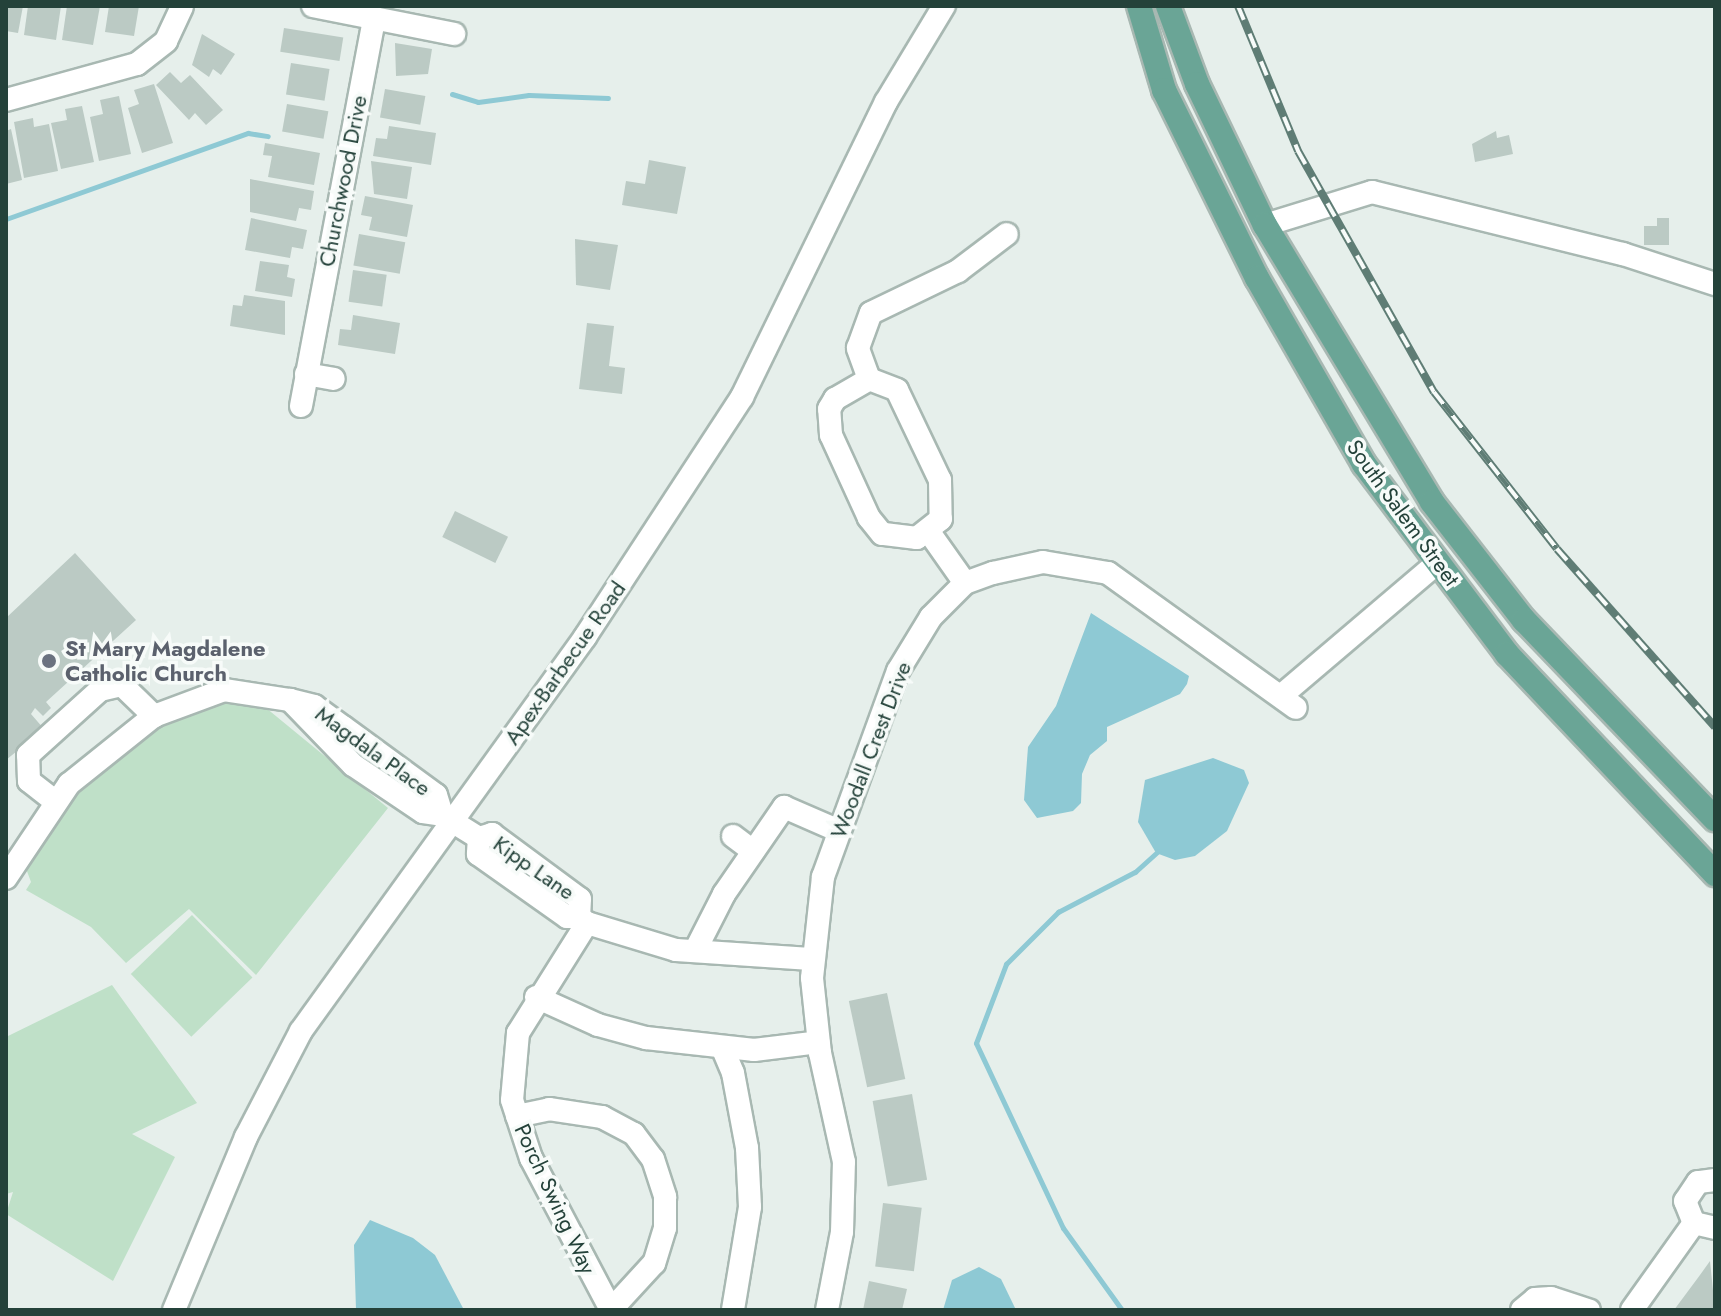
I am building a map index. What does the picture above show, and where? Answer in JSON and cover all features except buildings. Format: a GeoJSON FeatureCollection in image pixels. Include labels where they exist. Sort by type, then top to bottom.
{"type":"FeatureCollection","features":[{"type":"Feature","properties":{"kind":"main road","name":"South Salem Street"},"geometry":{"type":"LineString","coordinates":[[1139,6],[1164,90],[1257,278],[1364,464],[1507,654],[1715,874]]}},
{"type":"Feature","properties":{"kind":"main road","name":"South Salem Street"},"geometry":{"type":"LineString","coordinates":[[1168,6],[1197,84],[1265,225],[1432,502],[1524,620],[1715,819]]}},
{"type":"Feature","properties":{"kind":"street"},"geometry":{"type":"LineString","coordinates":[[6,100],[137,64],[166,41],[182,6]]}},
{"type":"Feature","properties":{"kind":"street"},"geometry":{"type":"LineString","coordinates":[[313,6],[454,34]]}},
{"type":"Feature","properties":{"kind":"street","name":"Apex-Barbecue Road"},"geometry":{"type":"LineString","coordinates":[[174,1310],[289,1052],[446,818],[585,637],[742,397],[886,102],[944,6]]}},
{"type":"Feature","properties":{"kind":"street","name":"Churchwood Drive"},"geometry":{"type":"LineString","coordinates":[[301,406],[374,18]]}},
{"type":"Feature","properties":{"kind":"street"},"geometry":{"type":"LineString","coordinates":[[1265,225],[1325,201],[1372,192],[1623,254],[1715,284]]}},
{"type":"Feature","properties":{"kind":"street"},"geometry":{"type":"LineString","coordinates":[[869,379],[835,399],[829,409],[831,435],[882,534],[898,540],[929,532],[941,519],[945,501],[931,454],[897,390],[869,379],[858,348],[871,313],[881,302],[958,271],[1007,234]]}},
{"type":"Feature","properties":{"kind":"street"},"geometry":{"type":"LineString","coordinates":[[306,374],[334,379]]}},
{"type":"Feature","properties":{"kind":"street"},"geometry":{"type":"LineString","coordinates":[[929,532],[965,583]]}},
{"type":"Feature","properties":{"kind":"street","name":"Woodall Crest Drive"},"geometry":{"type":"LineString","coordinates":[[827,1310],[842,1232],[844,1162],[819,1042],[811,959],[837,830],[898,671],[931,617],[965,583],[1043,562],[1108,573],[1289,702],[1438,562]]}},
{"type":"Feature","properties":{"kind":"street"},"geometry":{"type":"LineString","coordinates":[[56,802],[29,781],[28,755],[100,690],[122,685],[154,716]]}},
{"type":"Feature","properties":{"kind":"street","name":"Magdala Place"},"geometry":{"type":"LineString","coordinates":[[6,878],[56,802],[103,752],[154,716],[224,690],[314,706],[436,795],[446,818]]}},
{"type":"Feature","properties":{"kind":"street"},"geometry":{"type":"LineString","coordinates":[[695,951],[753,851],[784,807],[837,830]]}},
{"type":"Feature","properties":{"kind":"street","name":"Kipp Lane"},"geometry":{"type":"LineString","coordinates":[[446,818],[479,838],[492,834],[580,899],[583,920],[629,940],[695,951],[811,959]]}},
{"type":"Feature","properties":{"kind":"street"},"geometry":{"type":"LineString","coordinates":[[733,836],[753,851]]}},
{"type":"Feature","properties":{"kind":"street","name":"Porch Swing Way"},"geometry":{"type":"LineString","coordinates":[[583,920],[518,1033],[510,1071],[517,1116],[531,1158],[611,1310]]}},
{"type":"Feature","properties":{"kind":"street"},"geometry":{"type":"LineString","coordinates":[[536,997],[598,1025],[722,1047],[819,1042]]}},
{"type":"Feature","properties":{"kind":"street"},"geometry":{"type":"LineString","coordinates":[[722,1047],[744,1133],[750,1207],[733,1310]]}},
{"type":"Feature","properties":{"kind":"street"},"geometry":{"type":"LineString","coordinates":[[517,1116],[549,1109],[602,1117],[634,1134],[653,1159],[665,1197],[665,1228],[654,1263],[611,1310]]}},
{"type":"Feature","properties":{"kind":"street"},"geometry":{"type":"LineString","coordinates":[[1632,1310],[1704,1226],[1686,1210],[1687,1193],[1698,1182],[1715,1179]]}},
{"type":"Feature","properties":{"kind":"street"},"geometry":{"type":"LineString","coordinates":[[1522,1310],[1535,1299],[1551,1298],[1589,1310]]}},
{"type":"Feature","properties":{"kind":"green space"},"geometry":{"type":"Polygon","coordinates":[[[207,703],[260,703],[388,808],[256,975],[189,909],[126,963],[91,927],[26,890],[31,882],[25,866],[70,798],[139,738],[207,703]]]}},
{"type":"Feature","properties":{"kind":"green space"},"geometry":{"type":"Polygon","coordinates":[[[192,915],[252,978],[191,1037],[131,974],[192,915]]]}},
{"type":"Feature","properties":{"kind":"green space"},"geometry":{"type":"Polygon","coordinates":[[[112,985],[197,1103],[132,1134],[175,1157],[113,1281],[6,1214],[13,1192],[6,1194],[6,1037],[112,985]]]}},
{"type":"Feature","properties":{"kind":"water"},"geometry":{"type":"Polygon","coordinates":[[[1091,613],[1189,676],[1187,684],[1180,694],[1107,727],[1107,741],[1090,755],[1082,774],[1081,803],[1073,811],[1037,818],[1024,800],[1028,747],[1056,706],[1091,613]]]}},
{"type":"Feature","properties":{"kind":"water"},"geometry":{"type":"Polygon","coordinates":[[[1213,758],[1244,770],[1249,783],[1227,831],[1195,856],[1175,860],[1156,853],[1138,822],[1145,780],[1213,758]]]}},
{"type":"Feature","properties":{"kind":"water"},"geometry":{"type":"Polygon","coordinates":[[[370,1220],[413,1238],[435,1255],[464,1310],[356,1310],[354,1245],[370,1220]]]}},
{"type":"Feature","properties":{"kind":"water"},"geometry":{"type":"Polygon","coordinates":[[[979,1267],[1001,1279],[1016,1310],[943,1310],[952,1280],[979,1267]]]}},
{"type":"Feature","properties":{"kind":"waterway"},"geometry":{"type":"LineString","coordinates":[[452,94],[478,102],[529,95],[608,98]]}},
{"type":"Feature","properties":{"kind":"waterway"},"geometry":{"type":"LineString","coordinates":[[6,219],[248,133],[268,136]]}},
{"type":"Feature","properties":{"kind":"waterway"},"geometry":{"type":"LineString","coordinates":[[1122,1310],[1063,1228],[976,1043],[1006,964],[1058,912],[1135,872],[1158,851]]}},
{"type":"Feature","properties":{"kind":"railway"},"geometry":{"type":"LineString","coordinates":[[1238,6],[1298,151],[1434,392],[1557,549],[1715,727]]}},
{"type":"Feature","properties":{"kind":"place","name":"St Mary Magdalene Catholic Church"},"geometry":{"type":"Point","coordinates":[49,661]}}]}
